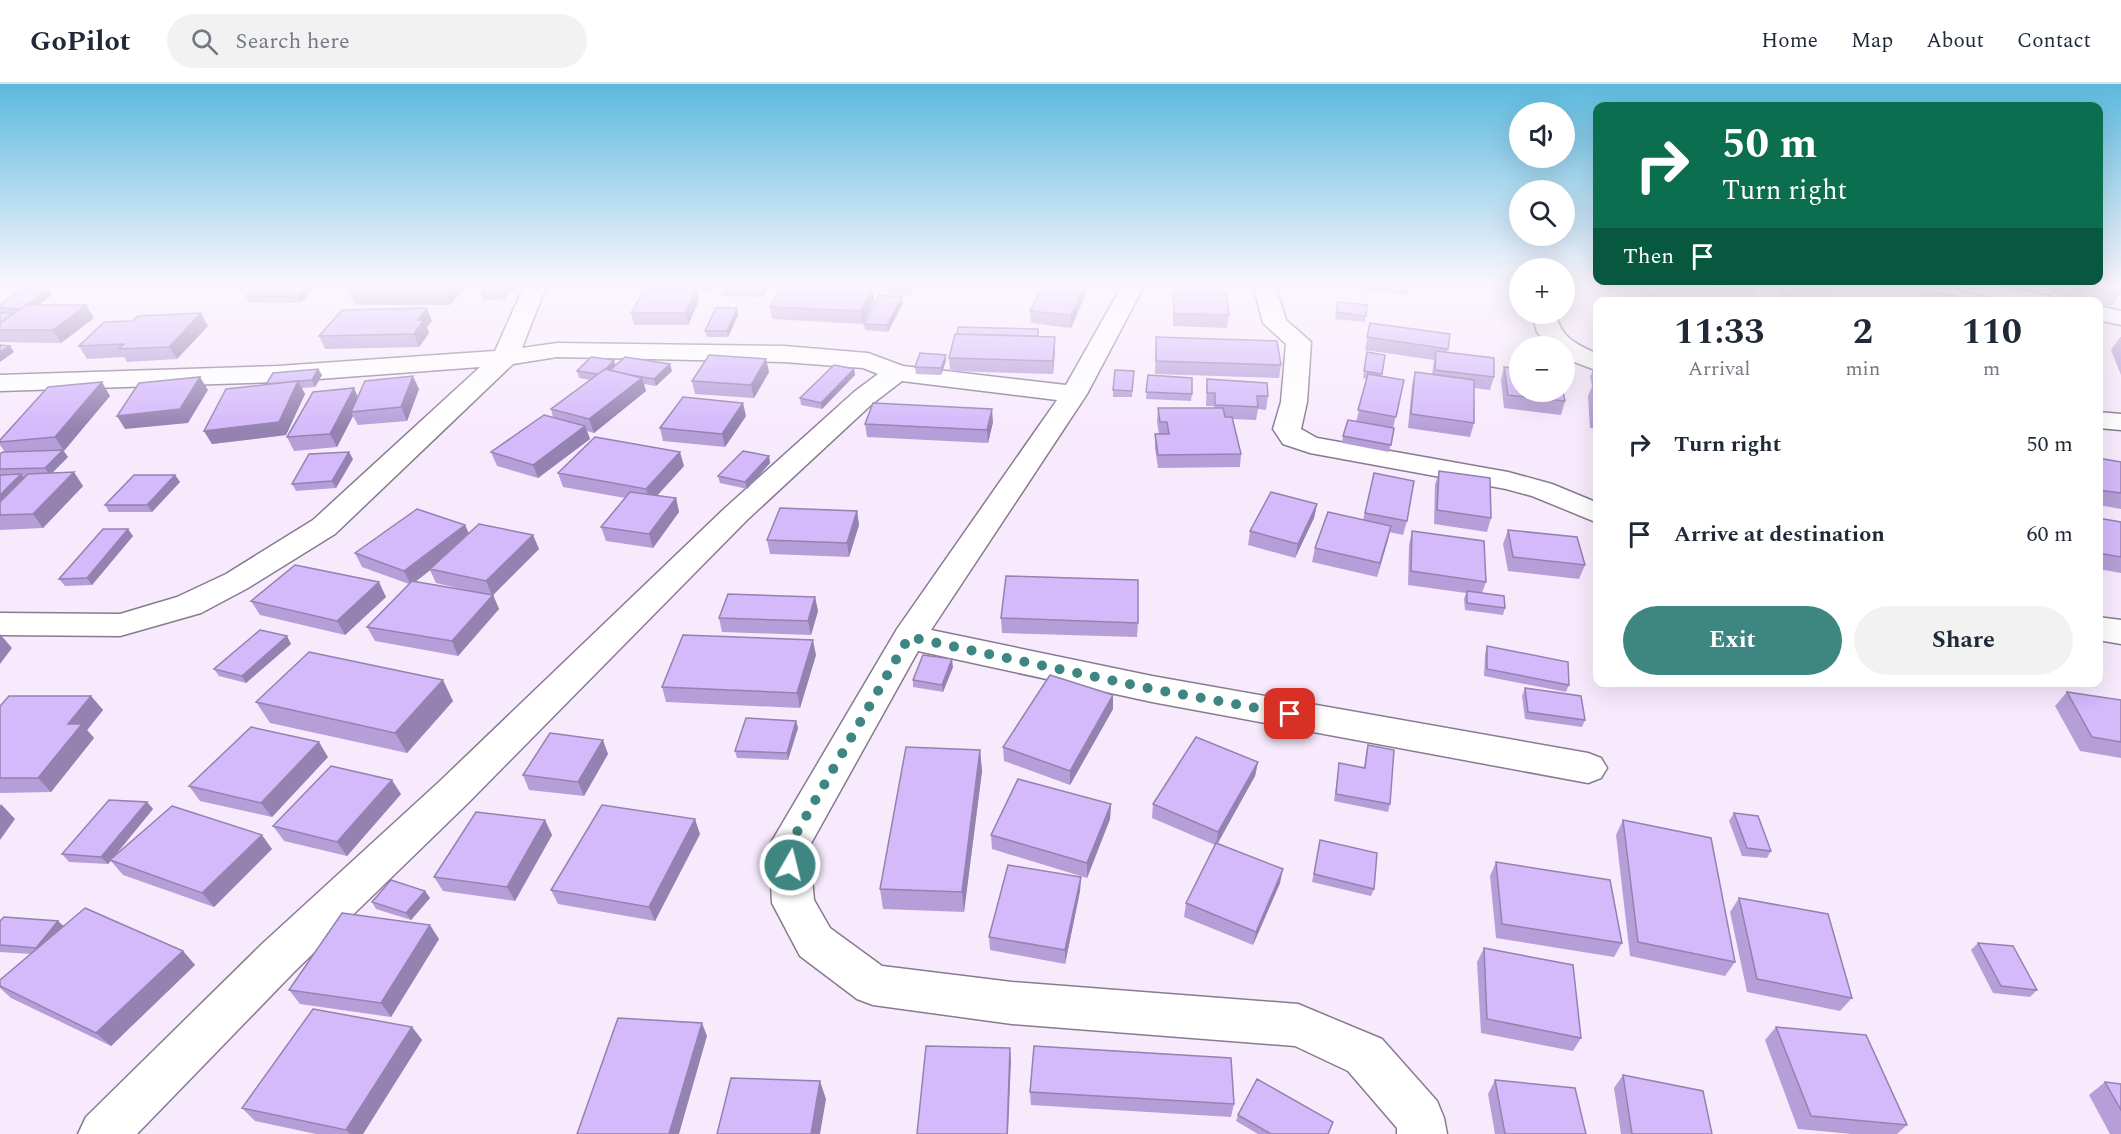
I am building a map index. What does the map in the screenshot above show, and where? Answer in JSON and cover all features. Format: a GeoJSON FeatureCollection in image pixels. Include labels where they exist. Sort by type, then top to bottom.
{"type":"FeatureCollection","features":[{"type":"Feature","properties":{"kind":"street"},"geometry":{"type":"LineString","coordinates":[[0,624],[120,625],[189,605],[237,581],[324,527],[505,358],[515,333]]}},
{"type":"Feature","properties":{"kind":"street"},"geometry":{"type":"LineString","coordinates":[[1107,333],[1074,394],[909,637],[789,846],[793,903],[815,942],[873,986],[1012,1003],[1298,1025],[1365,1055],[1420,1118],[1422,1134]]}},
{"type":"Feature","properties":{"kind":"street"},"geometry":{"type":"LineString","coordinates":[[1288,333],[1299,342],[1294,402],[1287,429],[1293,438],[1310,445],[1508,481],[1542,490],[1593,512]]}},
{"type":"Feature","properties":{"kind":"street"},"geometry":{"type":"LineString","coordinates":[[0,383],[278,374],[505,358],[557,350],[784,354],[868,361],[897,373],[965,383],[1074,394]]}},
{"type":"Feature","properties":{"kind":"street"},"geometry":{"type":"LineString","coordinates":[[1575,353],[1593,362]]}},
{"type":"Feature","properties":{"kind":"street"},"geometry":{"type":"LineString","coordinates":[[103,1134],[279,957],[462,784],[736,514],[845,414],[897,373]]}},
{"type":"Feature","properties":{"kind":"street"},"geometry":{"type":"LineString","coordinates":[[2103,420],[2121,422]]}},
{"type":"Feature","properties":{"kind":"street"},"geometry":{"type":"LineString","coordinates":[[2103,629],[2121,632]]}},
{"type":"Feature","properties":{"kind":"street"},"geometry":{"type":"LineString","coordinates":[[909,637],[1152,689],[1588,768]]}},
{"type":"Feature","properties":{"kind":"building"},"geometry":{"type":"Polygon","coordinates":[[[93,333],[182,333],[169,347],[119,349],[124,344],[79,346],[93,333]]]}},
{"type":"Feature","properties":{"kind":"building"},"geometry":{"type":"Polygon","coordinates":[[[322,333],[415,333],[414,334],[319,336],[322,333]]]}},
{"type":"Feature","properties":{"kind":"building"},"geometry":{"type":"Polygon","coordinates":[[[1038,333],[1038,336],[957,334],[1038,333]]]}},
{"type":"Feature","properties":{"kind":"building"},"geometry":{"type":"Polygon","coordinates":[[[1368,333],[1450,334],[1448,349],[1367,337],[1368,333]]]}},
{"type":"Feature","properties":{"kind":"building"},"geometry":{"type":"Polygon","coordinates":[[[955,334],[1055,337],[1053,361],[949,358],[955,334]]]}},
{"type":"Feature","properties":{"kind":"building"},"geometry":{"type":"Polygon","coordinates":[[[1156,337],[1277,341],[1281,365],[1156,361],[1156,337]]]}},
{"type":"Feature","properties":{"kind":"building"},"geometry":{"type":"Polygon","coordinates":[[[0,345],[10,346],[0,352],[0,345]]]}},
{"type":"Feature","properties":{"kind":"building"},"geometry":{"type":"Polygon","coordinates":[[[1436,351],[1494,358],[1494,377],[1435,370],[1436,351]]]}},
{"type":"Feature","properties":{"kind":"building"},"geometry":{"type":"Polygon","coordinates":[[[1367,352],[1385,355],[1382,374],[1364,371],[1367,352]]]}},
{"type":"Feature","properties":{"kind":"building"},"geometry":{"type":"Polygon","coordinates":[[[920,353],[946,355],[941,368],[915,367],[920,353]]]}},
{"type":"Feature","properties":{"kind":"building"},"geometry":{"type":"Polygon","coordinates":[[[709,355],[766,359],[751,385],[692,381],[709,355]]]}},
{"type":"Feature","properties":{"kind":"building"},"geometry":{"type":"Polygon","coordinates":[[[591,357],[614,360],[598,374],[577,371],[591,357]]]}},
{"type":"Feature","properties":{"kind":"building"},"geometry":{"type":"Polygon","coordinates":[[[625,357],[670,364],[654,379],[610,370],[625,357]]]}},
{"type":"Feature","properties":{"kind":"building"},"geometry":{"type":"Polygon","coordinates":[[[834,365],[854,369],[821,403],[800,398],[834,365]]]}},
{"type":"Feature","properties":{"kind":"building"},"geometry":{"type":"Polygon","coordinates":[[[1504,367],[1509,368],[1508,395],[1504,367]]]}},
{"type":"Feature","properties":{"kind":"building"},"geometry":{"type":"Polygon","coordinates":[[[318,369],[312,380],[266,384],[273,373],[318,369]]]}},
{"type":"Feature","properties":{"kind":"building"},"geometry":{"type":"Polygon","coordinates":[[[605,369],[642,378],[589,419],[551,409],[605,369]]]}},
{"type":"Feature","properties":{"kind":"building"},"geometry":{"type":"Polygon","coordinates":[[[1115,370],[1134,371],[1132,391],[1113,390],[1115,370]]]}},
{"type":"Feature","properties":{"kind":"building"},"geometry":{"type":"Polygon","coordinates":[[[1415,372],[1474,380],[1474,423],[1411,414],[1415,372]]]}},
{"type":"Feature","properties":{"kind":"building"},"geometry":{"type":"Polygon","coordinates":[[[1368,374],[1404,380],[1396,417],[1358,410],[1368,374]]]}},
{"type":"Feature","properties":{"kind":"building"},"geometry":{"type":"Polygon","coordinates":[[[1148,375],[1192,378],[1192,394],[1146,392],[1148,375]]]}},
{"type":"Feature","properties":{"kind":"building"},"geometry":{"type":"Polygon","coordinates":[[[413,376],[401,407],[351,412],[365,381],[413,376]]]}},
{"type":"Feature","properties":{"kind":"building"},"geometry":{"type":"Polygon","coordinates":[[[200,377],[180,409],[117,416],[139,383],[200,377]]]}},
{"type":"Feature","properties":{"kind":"building"},"geometry":{"type":"Polygon","coordinates":[[[1207,379],[1267,383],[1268,396],[1257,396],[1258,407],[1215,405],[1215,393],[1207,393],[1207,379]]]}},
{"type":"Feature","properties":{"kind":"building"},"geometry":{"type":"Polygon","coordinates":[[[298,381],[279,422],[204,431],[226,389],[298,381]]]}},
{"type":"Feature","properties":{"kind":"building"},"geometry":{"type":"Polygon","coordinates":[[[102,382],[55,437],[0,442],[48,387],[102,382]]]}},
{"type":"Feature","properties":{"kind":"building"},"geometry":{"type":"Polygon","coordinates":[[[354,388],[330,434],[287,437],[313,392],[354,388]]]}},
{"type":"Feature","properties":{"kind":"building"},"geometry":{"type":"Polygon","coordinates":[[[683,397],[743,403],[722,434],[660,428],[683,397]]]}},
{"type":"Feature","properties":{"kind":"building"},"geometry":{"type":"Polygon","coordinates":[[[873,403],[992,409],[987,430],[865,424],[873,403]]]}},
{"type":"Feature","properties":{"kind":"building"},"geometry":{"type":"Polygon","coordinates":[[[1158,408],[1223,408],[1225,417],[1232,417],[1241,454],[1158,455],[1155,434],[1169,434],[1167,422],[1160,422],[1158,408]]]}},
{"type":"Feature","properties":{"kind":"building"},"geometry":{"type":"Polygon","coordinates":[[[544,415],[585,426],[533,465],[491,452],[544,415]]]}},
{"type":"Feature","properties":{"kind":"building"},"geometry":{"type":"Polygon","coordinates":[[[1348,420],[1394,428],[1391,445],[1343,436],[1348,420]]]}},
{"type":"Feature","properties":{"kind":"building"},"geometry":{"type":"Polygon","coordinates":[[[595,437],[680,452],[646,489],[558,473],[595,437]]]}},
{"type":"Feature","properties":{"kind":"building"},"geometry":{"type":"Polygon","coordinates":[[[63,450],[45,468],[0,469],[0,454],[3,452],[63,450]]]}},
{"type":"Feature","properties":{"kind":"building"},"geometry":{"type":"Polygon","coordinates":[[[743,451],[769,456],[745,482],[718,476],[743,451]]]}},
{"type":"Feature","properties":{"kind":"building"},"geometry":{"type":"Polygon","coordinates":[[[349,452],[332,481],[292,484],[309,454],[349,452]]]}},
{"type":"Feature","properties":{"kind":"building"},"geometry":{"type":"Polygon","coordinates":[[[2103,459],[2121,462],[2121,493],[2103,491],[2103,459]]]}},
{"type":"Feature","properties":{"kind":"building"},"geometry":{"type":"Polygon","coordinates":[[[1439,471],[1490,478],[1491,518],[1437,510],[1439,471]]]}},
{"type":"Feature","properties":{"kind":"building"},"geometry":{"type":"Polygon","coordinates":[[[74,472],[33,514],[0,515],[0,502],[28,474],[74,472]]]}},
{"type":"Feature","properties":{"kind":"building"},"geometry":{"type":"Polygon","coordinates":[[[1374,473],[1414,481],[1407,521],[1365,513],[1374,473]]]}},
{"type":"Feature","properties":{"kind":"building"},"geometry":{"type":"Polygon","coordinates":[[[21,474],[0,495],[0,475],[21,474]]]}},
{"type":"Feature","properties":{"kind":"building"},"geometry":{"type":"Polygon","coordinates":[[[134,475],[175,475],[147,505],[105,505],[134,475]]]}},
{"type":"Feature","properties":{"kind":"building"},"geometry":{"type":"Polygon","coordinates":[[[630,492],[676,498],[649,534],[601,527],[630,492]]]}},
{"type":"Feature","properties":{"kind":"building"},"geometry":{"type":"Polygon","coordinates":[[[1271,492],[1317,504],[1298,544],[1250,531],[1271,492]]]}},
{"type":"Feature","properties":{"kind":"building"},"geometry":{"type":"Polygon","coordinates":[[[780,508],[857,511],[847,543],[767,540],[780,508]]]}},
{"type":"Feature","properties":{"kind":"building"},"geometry":{"type":"Polygon","coordinates":[[[417,509],[465,525],[404,571],[355,553],[417,509]]]}},
{"type":"Feature","properties":{"kind":"building"},"geometry":{"type":"Polygon","coordinates":[[[1328,512],[1391,526],[1380,563],[1315,548],[1328,512]]]}},
{"type":"Feature","properties":{"kind":"building"},"geometry":{"type":"Polygon","coordinates":[[[2103,519],[2121,522],[2121,557],[2103,554],[2103,519]]]}},
{"type":"Feature","properties":{"kind":"building"},"geometry":{"type":"Polygon","coordinates":[[[479,524],[533,535],[486,581],[430,569],[479,524]]]}},
{"type":"Feature","properties":{"kind":"building"},"geometry":{"type":"Polygon","coordinates":[[[103,529],[128,529],[87,578],[59,579],[103,529]]]}},
{"type":"Feature","properties":{"kind":"building"},"geometry":{"type":"Polygon","coordinates":[[[1508,530],[1577,537],[1585,565],[1513,557],[1508,530]]]}},
{"type":"Feature","properties":{"kind":"building"},"geometry":{"type":"Polygon","coordinates":[[[1412,531],[1484,541],[1486,582],[1411,571],[1412,531]]]}},
{"type":"Feature","properties":{"kind":"building"},"geometry":{"type":"Polygon","coordinates":[[[295,565],[379,582],[337,621],[251,601],[295,565]]]}},
{"type":"Feature","properties":{"kind":"building"},"geometry":{"type":"Polygon","coordinates":[[[1006,576],[1138,580],[1138,623],[1001,618],[1006,576]]]}},
{"type":"Feature","properties":{"kind":"building"},"geometry":{"type":"Polygon","coordinates":[[[412,581],[493,595],[452,641],[367,627],[412,581]]]}},
{"type":"Feature","properties":{"kind":"building"},"geometry":{"type":"Polygon","coordinates":[[[1467,591],[1504,596],[1505,608],[1467,603],[1467,591]]]}},
{"type":"Feature","properties":{"kind":"building"},"geometry":{"type":"Polygon","coordinates":[[[728,594],[815,597],[808,621],[719,618],[728,594]]]}},
{"type":"Feature","properties":{"kind":"building"},"geometry":{"type":"Polygon","coordinates":[[[260,630],[287,636],[242,676],[214,669],[260,630]]]}},
{"type":"Feature","properties":{"kind":"building"},"geometry":{"type":"Polygon","coordinates":[[[683,635],[813,640],[797,693],[662,687],[683,635]]]}},
{"type":"Feature","properties":{"kind":"building"},"geometry":{"type":"Polygon","coordinates":[[[1487,646],[1568,662],[1569,685],[1487,669],[1487,646]]]}},
{"type":"Feature","properties":{"kind":"building"},"geometry":{"type":"Polygon","coordinates":[[[309,652],[443,680],[395,733],[256,702],[309,652]]]}},
{"type":"Feature","properties":{"kind":"building"},"geometry":{"type":"Polygon","coordinates":[[[923,655],[952,659],[942,685],[913,680],[923,655]]]}},
{"type":"Feature","properties":{"kind":"building"},"geometry":{"type":"Polygon","coordinates":[[[1050,675],[1113,695],[1070,771],[1003,747],[1050,675]]]}},
{"type":"Feature","properties":{"kind":"building"},"geometry":{"type":"Polygon","coordinates":[[[1525,688],[1581,696],[1585,720],[1528,712],[1525,688]]]}},
{"type":"Feature","properties":{"kind":"building"},"geometry":{"type":"Polygon","coordinates":[[[2067,692],[2121,700],[2121,742],[2092,737],[2067,692]]]}},
{"type":"Feature","properties":{"kind":"building"},"geometry":{"type":"Polygon","coordinates":[[[9,696],[91,696],[68,724],[82,724],[38,778],[0,778],[0,706],[9,696]]]}},
{"type":"Feature","properties":{"kind":"building"},"geometry":{"type":"Polygon","coordinates":[[[746,718],[796,721],[787,753],[735,751],[746,718]]]}},
{"type":"Feature","properties":{"kind":"building"},"geometry":{"type":"Polygon","coordinates":[[[251,727],[319,742],[261,803],[189,786],[251,727]]]}},
{"type":"Feature","properties":{"kind":"building"},"geometry":{"type":"Polygon","coordinates":[[[550,733],[603,740],[578,782],[523,775],[550,733]]]}},
{"type":"Feature","properties":{"kind":"building"},"geometry":{"type":"Polygon","coordinates":[[[1196,737],[1258,762],[1218,832],[1153,804],[1196,737]]]}},
{"type":"Feature","properties":{"kind":"building"},"geometry":{"type":"Polygon","coordinates":[[[1368,745],[1394,750],[1390,804],[1336,794],[1339,763],[1365,768],[1368,745]]]}},
{"type":"Feature","properties":{"kind":"building"},"geometry":{"type":"Polygon","coordinates":[[[906,747],[980,750],[962,892],[880,889],[906,747]]]}},
{"type":"Feature","properties":{"kind":"building"},"geometry":{"type":"Polygon","coordinates":[[[331,766],[392,780],[337,842],[273,826],[331,766]]]}},
{"type":"Feature","properties":{"kind":"building"},"geometry":{"type":"Polygon","coordinates":[[[1018,779],[1111,804],[1087,863],[991,835],[1018,779]]]}},
{"type":"Feature","properties":{"kind":"building"},"geometry":{"type":"Polygon","coordinates":[[[109,800],[147,802],[101,857],[62,854],[109,800]]]}},
{"type":"Feature","properties":{"kind":"building"},"geometry":{"type":"Polygon","coordinates":[[[602,805],[695,819],[649,907],[551,890],[602,805]]]}},
{"type":"Feature","properties":{"kind":"building"},"geometry":{"type":"Polygon","coordinates":[[[172,806],[262,835],[202,893],[110,860],[172,806]]]}},
{"type":"Feature","properties":{"kind":"building"},"geometry":{"type":"Polygon","coordinates":[[[476,812],[545,820],[507,887],[434,877],[476,812]]]}},
{"type":"Feature","properties":{"kind":"building"},"geometry":{"type":"Polygon","coordinates":[[[1734,813],[1758,816],[1771,851],[1747,848],[1734,813]]]}},
{"type":"Feature","properties":{"kind":"building"},"geometry":{"type":"Polygon","coordinates":[[[1623,820],[1711,838],[1735,962],[1638,942],[1623,820]]]}},
{"type":"Feature","properties":{"kind":"building"},"geometry":{"type":"Polygon","coordinates":[[[1320,840],[1377,853],[1374,889],[1314,874],[1320,840]]]}},
{"type":"Feature","properties":{"kind":"building"},"geometry":{"type":"Polygon","coordinates":[[[1216,843],[1283,869],[1256,932],[1186,903],[1216,843]]]}},
{"type":"Feature","properties":{"kind":"building"},"geometry":{"type":"Polygon","coordinates":[[[1496,862],[1610,880],[1622,943],[1502,924],[1496,862]]]}},
{"type":"Feature","properties":{"kind":"building"},"geometry":{"type":"Polygon","coordinates":[[[1008,865],[1081,877],[1065,950],[989,937],[1008,865]]]}},
{"type":"Feature","properties":{"kind":"building"},"geometry":{"type":"Polygon","coordinates":[[[391,880],[425,891],[406,913],[372,902],[391,880]]]}},
{"type":"Feature","properties":{"kind":"building"},"geometry":{"type":"Polygon","coordinates":[[[1739,898],[1828,914],[1852,998],[1757,979],[1739,898]]]}},
{"type":"Feature","properties":{"kind":"building"},"geometry":{"type":"Polygon","coordinates":[[[85,908],[183,951],[96,1033],[0,986],[0,980],[85,908]]]}},
{"type":"Feature","properties":{"kind":"building"},"geometry":{"type":"Polygon","coordinates":[[[342,913],[430,925],[381,1003],[289,990],[342,913]]]}},
{"type":"Feature","properties":{"kind":"building"},"geometry":{"type":"Polygon","coordinates":[[[4,917],[58,921],[36,948],[0,945],[0,921],[4,917]]]}},
{"type":"Feature","properties":{"kind":"building"},"geometry":{"type":"Polygon","coordinates":[[[1978,943],[2013,946],[2037,990],[2001,986],[1978,943]]]}},
{"type":"Feature","properties":{"kind":"building"},"geometry":{"type":"Polygon","coordinates":[[[1484,948],[1573,965],[1581,1038],[1487,1019],[1484,948]]]}},
{"type":"Feature","properties":{"kind":"building"},"geometry":{"type":"Polygon","coordinates":[[[313,1009],[412,1027],[346,1130],[242,1108],[313,1009]]]}},
{"type":"Feature","properties":{"kind":"building"},"geometry":{"type":"Polygon","coordinates":[[[618,1018],[702,1023],[669,1134],[577,1134],[618,1018]]]}},
{"type":"Feature","properties":{"kind":"building"},"geometry":{"type":"Polygon","coordinates":[[[1776,1027],[1866,1035],[1907,1125],[1811,1116],[1776,1027]]]}},
{"type":"Feature","properties":{"kind":"building"},"geometry":{"type":"Polygon","coordinates":[[[926,1046],[1010,1048],[1007,1134],[917,1134],[926,1046]]]}},
{"type":"Feature","properties":{"kind":"building"},"geometry":{"type":"Polygon","coordinates":[[[1034,1046],[1231,1058],[1234,1104],[1030,1092],[1034,1046]]]}},
{"type":"Feature","properties":{"kind":"building"},"geometry":{"type":"Polygon","coordinates":[[[1623,1075],[1703,1091],[1712,1134],[1632,1134],[1623,1075]]]}},
{"type":"Feature","properties":{"kind":"building"},"geometry":{"type":"Polygon","coordinates":[[[731,1078],[820,1081],[811,1134],[717,1134],[731,1078]]]}},
{"type":"Feature","properties":{"kind":"building"},"geometry":{"type":"Polygon","coordinates":[[[1257,1079],[1333,1122],[1328,1134],[1271,1134],[1238,1115],[1257,1079]]]}},
{"type":"Feature","properties":{"kind":"building"},"geometry":{"type":"Polygon","coordinates":[[[1495,1080],[1575,1088],[1586,1134],[1505,1134],[1495,1080]]]}},
{"type":"Feature","properties":{"kind":"building"},"geometry":{"type":"Polygon","coordinates":[[[2105,1082],[2121,1084],[2121,1110],[2105,1082]]]}},
{"type":"Feature","properties":{"kind":"route"},"geometry":{"type":"LineString","coordinates":[[790,865],[789,846],[909,637],[1152,689],[1290,714]]}}]}
